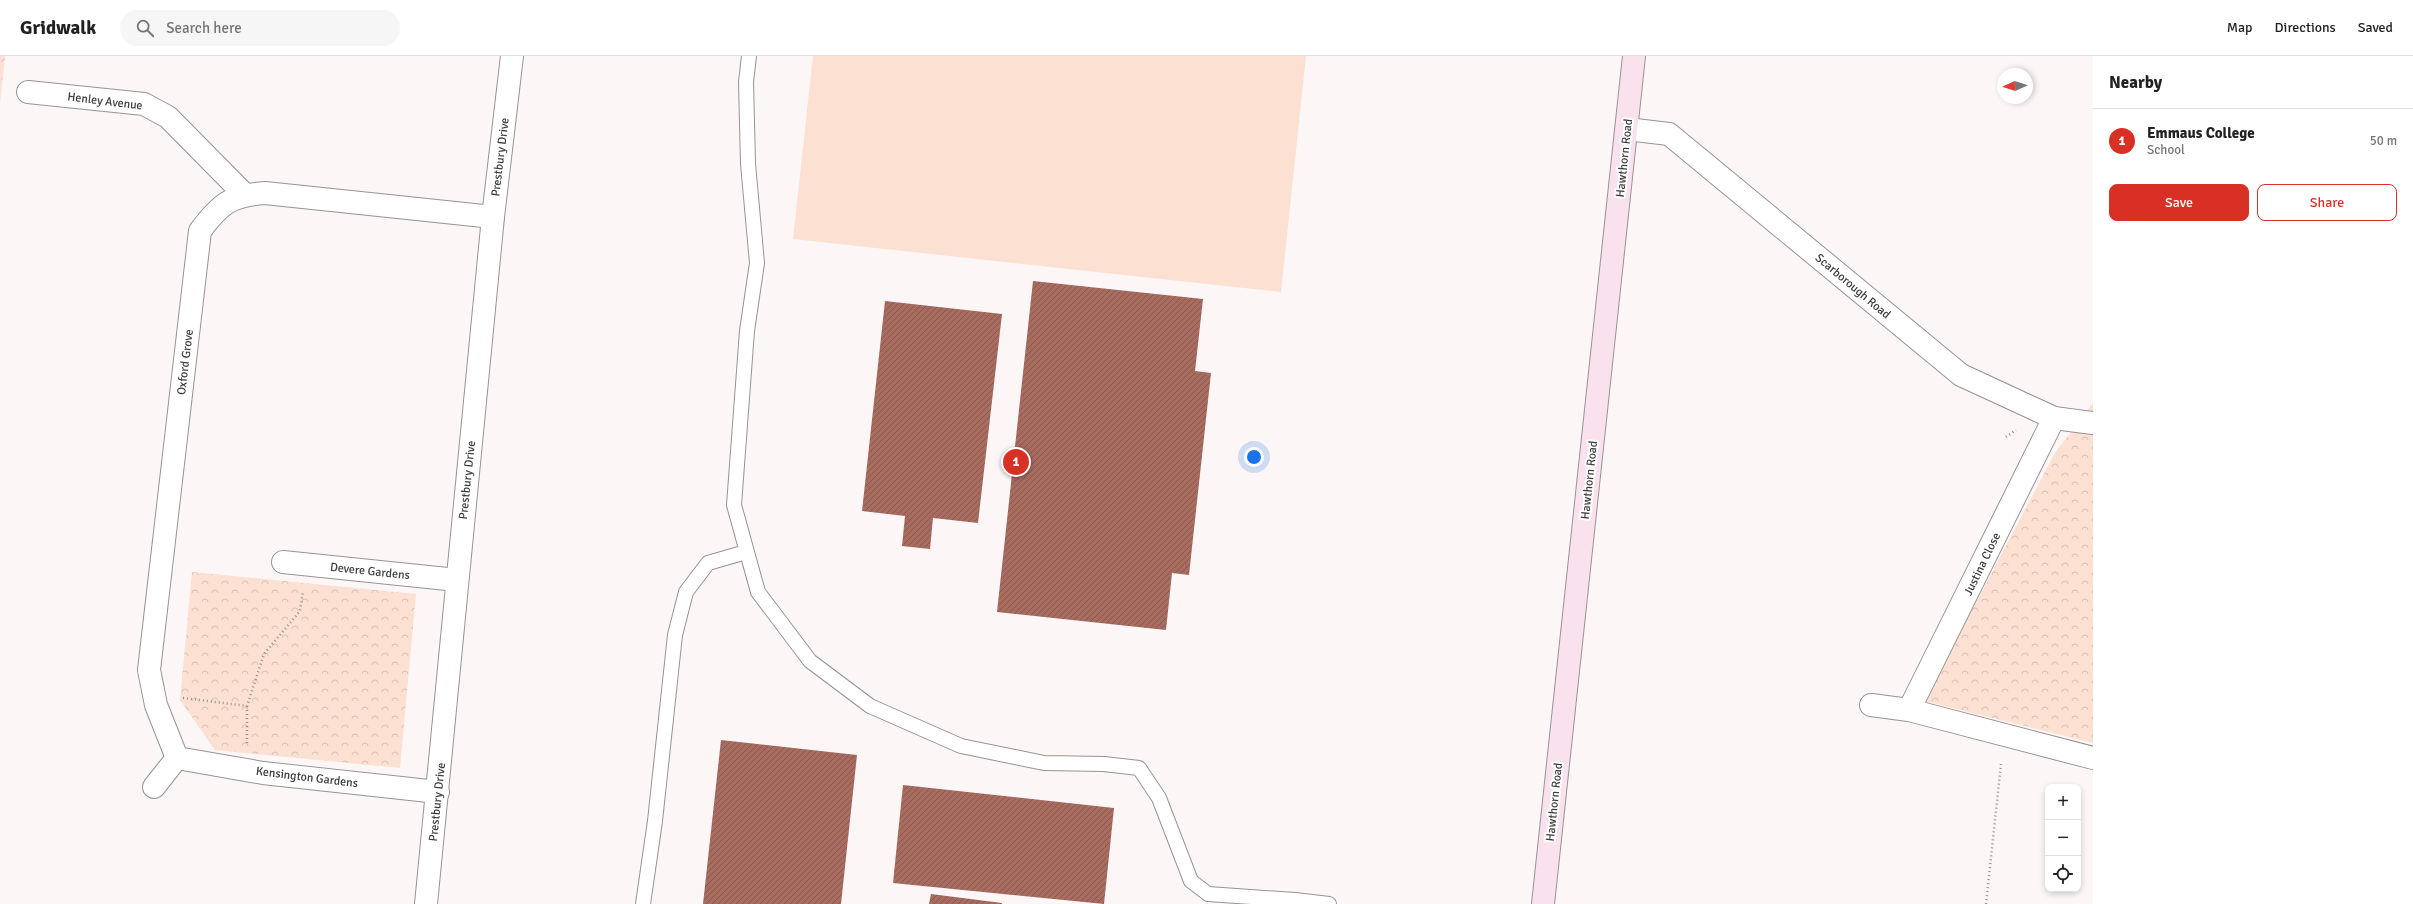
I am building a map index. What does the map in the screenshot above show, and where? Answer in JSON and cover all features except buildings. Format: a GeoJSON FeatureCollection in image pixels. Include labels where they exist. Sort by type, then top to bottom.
{"type":"FeatureCollection","features":[{"type":"Feature","properties":{"kind":"main road","name":"Hawthorn Road"},"geometry":{"type":"LineString","coordinates":[[1543,904],[1634,56]]}},
{"type":"Feature","properties":{"kind":"street","name":"Prestbury Drive"},"geometry":{"type":"LineString","coordinates":[[426,904],[438,792],[492,217],[512,56]]}},
{"type":"Feature","properties":{"kind":"street","name":"Henley Avenue"},"geometry":{"type":"LineString","coordinates":[[28,92],[144,104],[168,117],[244,194]]}},
{"type":"Feature","properties":{"kind":"street","name":"Scarborough Road"},"geometry":{"type":"LineString","coordinates":[[1627,129],[1669,134],[1961,375],[2054,418],[2093,422]]}},
{"type":"Feature","properties":{"kind":"street","name":"Oxford Grove"},"geometry":{"type":"LineString","coordinates":[[177,758],[154,695],[150,670],[200,231],[216,209],[244,194],[265,193],[492,217]]}},
{"type":"Feature","properties":{"kind":"street","name":"Justina Close"},"geometry":{"type":"LineString","coordinates":[[1909,710],[2054,418]]}},
{"type":"Feature","properties":{"kind":"street","name":"Devere Gardens"},"geometry":{"type":"LineString","coordinates":[[283,562],[457,580]]}},
{"type":"Feature","properties":{"kind":"street"},"geometry":{"type":"LineString","coordinates":[[1871,705],[1909,710],[2093,758]]}},
{"type":"Feature","properties":{"kind":"street"},"geometry":{"type":"LineString","coordinates":[[154,787],[177,758]]}},
{"type":"Feature","properties":{"kind":"street","name":"Kensington Gardens"},"geometry":{"type":"LineString","coordinates":[[177,758],[246,770],[438,792]]}},
{"type":"Feature","properties":{"kind":"lane"},"geometry":{"type":"LineString","coordinates":[[749,56],[746,82],[748,164],[757,263],[748,331],[734,505],[758,592],[810,661],[870,706],[961,746],[1044,763],[1104,764],[1139,768],[1159,798],[1191,881],[1208,894],[1289,902],[1329,904]]}},
{"type":"Feature","properties":{"kind":"lane"},"geometry":{"type":"LineString","coordinates":[[643,904],[655,821],[675,635],[686,592],[708,563],[746,552]]}},
{"type":"Feature","properties":{"kind":"path"},"geometry":{"type":"LineString","coordinates":[[246,770],[247,706],[255,676],[264,654],[300,611],[306,565]]}},
{"type":"Feature","properties":{"kind":"path"},"geometry":{"type":"LineString","coordinates":[[154,695],[247,706]]}},
{"type":"Feature","properties":{"kind":"path"},"geometry":{"type":"LineString","coordinates":[[1986,904],[2001,764]]}},
{"type":"Feature","properties":{"kind":"green space"},"geometry":{"type":"Polygon","coordinates":[[[0,56],[5,56],[0,103],[0,56]]]}},
{"type":"Feature","properties":{"kind":"green space"},"geometry":{"type":"Polygon","coordinates":[[[813,56],[1306,56],[1281,292],[793,239],[813,56]]]}},
{"type":"Feature","properties":{"kind":"green space"},"geometry":{"type":"Polygon","coordinates":[[[2093,403],[2093,743],[1924,701],[2055,453],[2093,403]]]}},
{"type":"Feature","properties":{"kind":"green space"},"geometry":{"type":"Polygon","coordinates":[[[192,572],[416,594],[400,768],[215,750],[180,700],[192,572]]]}},
{"type":"Feature","properties":{"kind":"place","name":"Emmaus College"},"geometry":{"type":"Point","coordinates":[1016,462]}}]}
